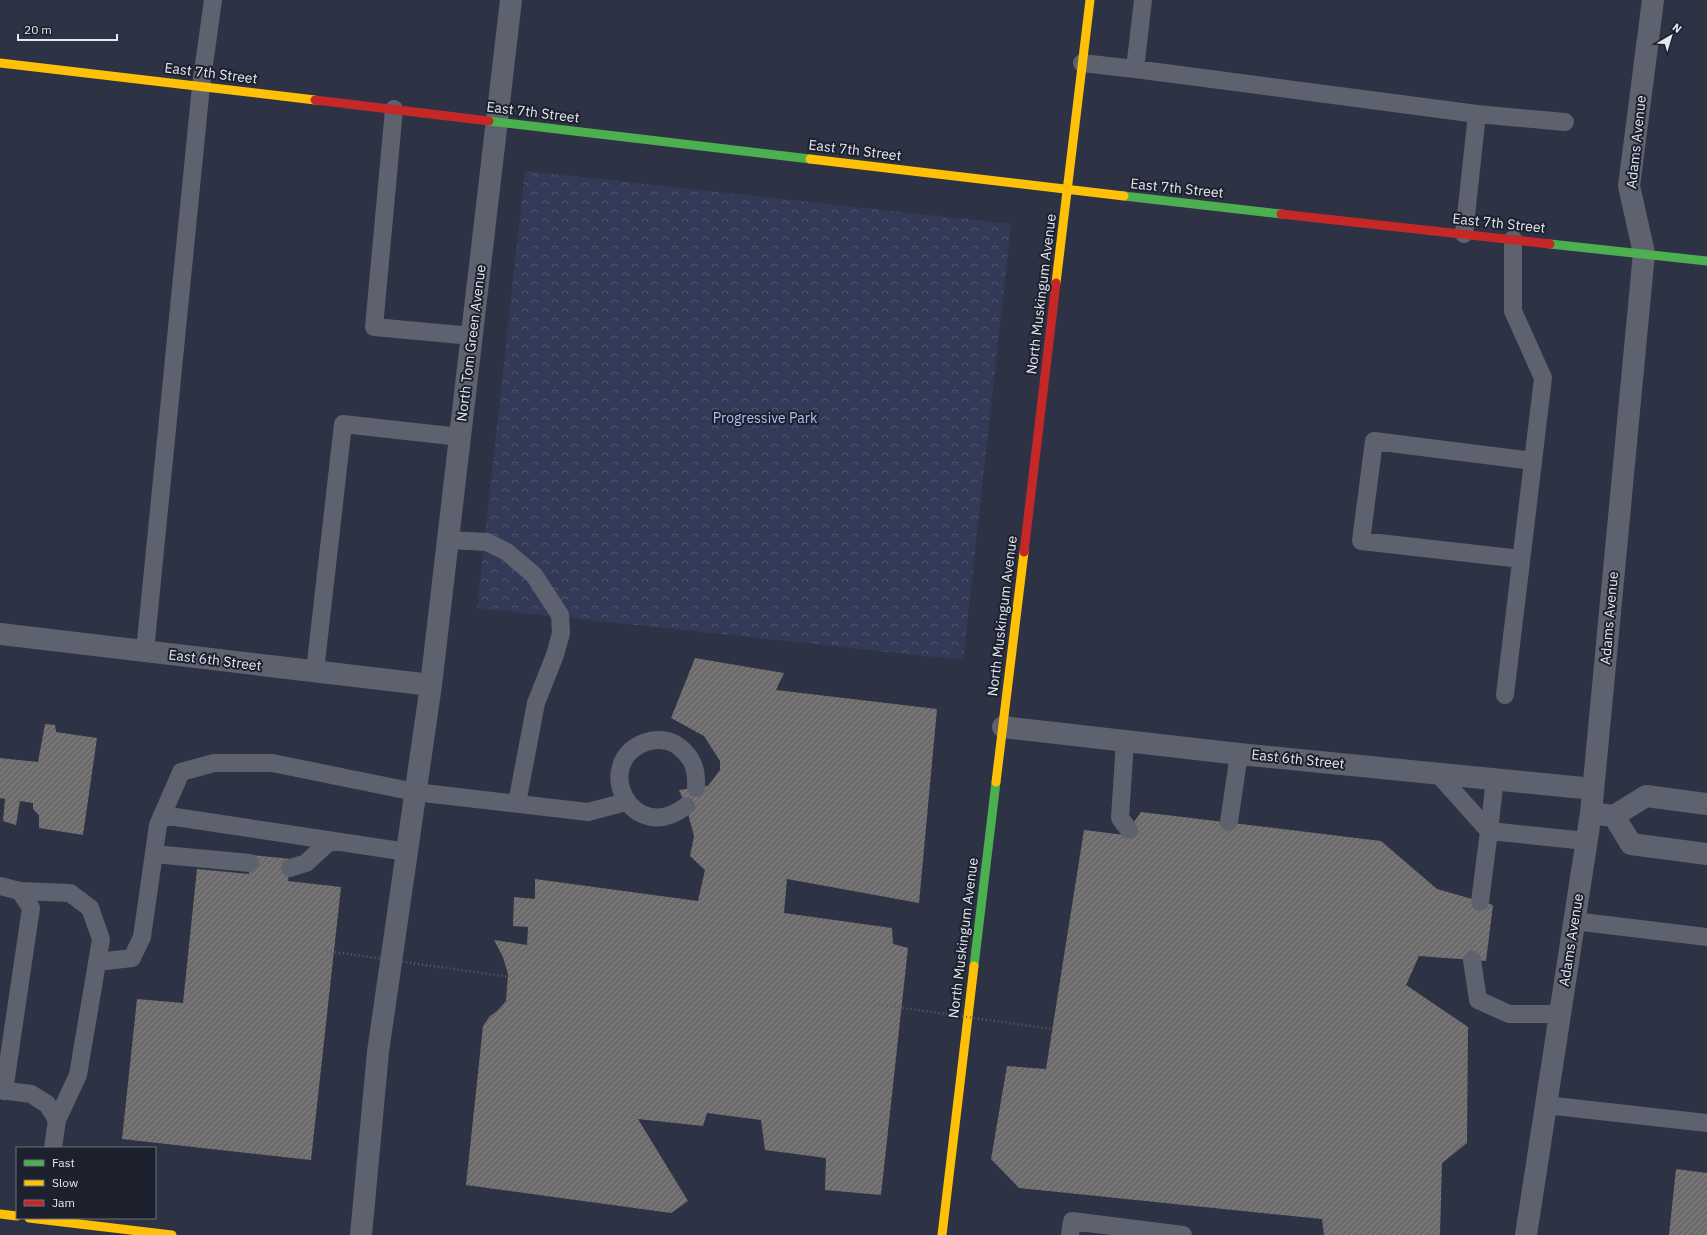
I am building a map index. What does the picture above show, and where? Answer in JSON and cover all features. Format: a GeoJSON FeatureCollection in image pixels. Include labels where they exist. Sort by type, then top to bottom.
{"type":"FeatureCollection","features":[{"type":"Feature","properties":{"kind":"street","name":"North Tom Green Avenue"},"geometry":{"type":"LineString","coordinates":[[361,1235],[378,1052],[431,685],[497,122],[509,0]]}},
{"type":"Feature","properties":{"kind":"street","name":"North Muskingum Avenue"},"geometry":{"type":"LineString","coordinates":[[942,1235],[1090,0]]}},
{"type":"Feature","properties":{"kind":"street","name":"Adams Avenue"},"geometry":{"type":"LineString","coordinates":[[1526,1235],[1591,813],[1644,253],[1629,186],[1653,0]]}},
{"type":"Feature","properties":{"kind":"street","name":"East 7th Street"},"geometry":{"type":"LineString","coordinates":[[0,63],[1067,190],[1707,261]]}},
{"type":"Feature","properties":{"kind":"street","name":"East 6th Street"},"geometry":{"type":"LineString","coordinates":[[0,634],[431,685]]}},
{"type":"Feature","properties":{"kind":"street","name":"East 6th Street"},"geometry":{"type":"LineString","coordinates":[[1003,727],[1239,754],[1593,789]]}},
{"type":"Feature","properties":{"kind":"street"},"geometry":{"type":"LineString","coordinates":[[1591,813],[1614,816],[1646,796],[1707,804]]}},
{"type":"Feature","properties":{"kind":"street"},"geometry":{"type":"LineString","coordinates":[[1614,816],[1630,844],[1707,854]]}},
{"type":"Feature","properties":{"kind":"street"},"geometry":{"type":"LineString","coordinates":[[0,1214],[16,1216]]}},
{"type":"Feature","properties":{"kind":"street"},"geometry":{"type":"LineString","coordinates":[[39,1219],[75,1229],[172,1235]]}},
{"type":"Feature","properties":{"kind":"lane"},"geometry":{"type":"LineString","coordinates":[[145,651],[201,86],[213,0]]}},
{"type":"Feature","properties":{"kind":"lane"},"geometry":{"type":"LineString","coordinates":[[1135,69],[1143,0]]}},
{"type":"Feature","properties":{"kind":"lane"},"geometry":{"type":"LineString","coordinates":[[1082,63],[1478,114],[1565,122]]}},
{"type":"Feature","properties":{"kind":"lane"},"geometry":{"type":"LineString","coordinates":[[394,109],[374,328],[472,336]]}},
{"type":"Feature","properties":{"kind":"lane"},"geometry":{"type":"LineString","coordinates":[[1464,234],[1478,114]]}},
{"type":"Feature","properties":{"kind":"lane"},"geometry":{"type":"LineString","coordinates":[[1505,695],[1543,378],[1513,311],[1513,239]]}},
{"type":"Feature","properties":{"kind":"lane"},"geometry":{"type":"LineString","coordinates":[[315,671],[343,424],[460,437]]}},
{"type":"Feature","properties":{"kind":"lane"},"geometry":{"type":"LineString","coordinates":[[1521,559],[1361,541],[1374,441],[1533,460]]}},
{"type":"Feature","properties":{"kind":"lane"},"geometry":{"type":"LineString","coordinates":[[448,540],[487,542],[506,552],[534,575],[560,615],[561,633],[555,655],[536,703],[517,803]]}},
{"type":"Feature","properties":{"kind":"lane"},"geometry":{"type":"LineString","coordinates":[[686,806],[677,813],[666,817],[655,818],[634,810],[626,802],[620,790],[619,777],[622,764],[628,753],[638,745],[651,740],[663,740],[676,744],[686,752],[694,763],[697,775],[696,788]]}},
{"type":"Feature","properties":{"kind":"lane"},"geometry":{"type":"LineString","coordinates":[[1125,741],[1120,818],[1129,830]]}},
{"type":"Feature","properties":{"kind":"lane"},"geometry":{"type":"LineString","coordinates":[[1229,822],[1239,754]]}},
{"type":"Feature","properties":{"kind":"lane"},"geometry":{"type":"LineString","coordinates":[[97,962],[132,958],[142,937],[158,825],[181,772],[214,762],[272,763],[415,792],[588,812],[626,802]]}},
{"type":"Feature","properties":{"kind":"lane"},"geometry":{"type":"LineString","coordinates":[[1437,773],[1489,831],[1586,841]]}},
{"type":"Feature","properties":{"kind":"lane"},"geometry":{"type":"LineString","coordinates":[[1480,902],[1495,779]]}},
{"type":"Feature","properties":{"kind":"lane"},"geometry":{"type":"LineString","coordinates":[[162,816],[407,852]]}},
{"type":"Feature","properties":{"kind":"lane"},"geometry":{"type":"LineString","coordinates":[[290,868],[306,863],[330,841]]}},
{"type":"Feature","properties":{"kind":"lane"},"geometry":{"type":"LineString","coordinates":[[154,854],[250,863]]}},
{"type":"Feature","properties":{"kind":"lane"},"geometry":{"type":"LineString","coordinates":[[0,886],[20,891],[70,893],[90,908],[101,940],[78,1075],[57,1120],[53,1147]]}},
{"type":"Feature","properties":{"kind":"lane"},"geometry":{"type":"LineString","coordinates":[[20,891],[31,908],[2,1091],[31,1094],[47,1104],[57,1120]]}},
{"type":"Feature","properties":{"kind":"lane"},"geometry":{"type":"LineString","coordinates":[[1574,921],[1707,937]]}},
{"type":"Feature","properties":{"kind":"lane"},"geometry":{"type":"LineString","coordinates":[[1472,960],[1478,1000],[1509,1014],[1560,1014]]}},
{"type":"Feature","properties":{"kind":"lane"},"geometry":{"type":"LineString","coordinates":[[1546,1105],[1707,1123]]}},
{"type":"Feature","properties":{"kind":"lane"},"geometry":{"type":"LineString","coordinates":[[1070,1235],[1072,1221],[1183,1235]]}},
{"type":"Feature","properties":{"kind":"path"},"geometry":{"type":"LineString","coordinates":[[327,951],[517,978]]}},
{"type":"Feature","properties":{"kind":"path"},"geometry":{"type":"LineString","coordinates":[[875,1004],[1052,1029]]}},
{"type":"Feature","properties":{"kind":"shaded area"},"geometry":{"type":"Polygon","coordinates":[[[0,0],[1707,0],[1707,1235],[0,1235],[0,0]]]}},
{"type":"Feature","properties":{"kind":"green space","name":"Progressive Park"},"geometry":{"type":"Polygon","coordinates":[[[525,171],[1011,224],[963,660],[477,608],[525,171]]]}},
{"type":"Feature","properties":{"kind":"building"},"geometry":{"type":"Polygon","coordinates":[[[695,658],[784,673],[776,690],[937,709],[919,903],[787,879],[784,913],[892,928],[893,944],[908,948],[881,1195],[825,1190],[826,1158],[765,1150],[761,1120],[707,1113],[703,1126],[638,1119],[688,1201],[671,1213],[466,1185],[483,1026],[490,1016],[506,1001],[508,974],[503,957],[494,940],[527,945],[528,927],[513,926],[514,897],[535,899],[535,879],[698,901],[705,870],[690,856],[694,836],[686,806],[679,790],[708,786],[720,770],[720,761],[704,736],[671,718],[695,658]]]}},
{"type":"Feature","properties":{"kind":"building"},"geometry":{"type":"Polygon","coordinates":[[[45,724],[55,725],[56,732],[97,738],[83,835],[39,828],[39,815],[33,809],[33,803],[20,801],[16,825],[3,821],[5,799],[0,798],[0,758],[38,762],[45,724]]]}},
{"type":"Feature","properties":{"kind":"building"},"geometry":{"type":"Polygon","coordinates":[[[1141,812],[1381,841],[1437,889],[1493,905],[1486,961],[1419,956],[1406,985],[1468,1027],[1467,1143],[1442,1163],[1440,1235],[1324,1235],[1322,1219],[1019,1188],[991,1159],[1007,1066],[1046,1069],[1084,830],[1125,835],[1141,812]]]}},
{"type":"Feature","properties":{"kind":"building"},"geometry":{"type":"Polygon","coordinates":[[[251,855],[291,859],[288,881],[341,887],[311,1160],[122,1139],[137,999],[183,1003],[197,869],[249,874],[251,855]]]}},
{"type":"Feature","properties":{"kind":"building"},"geometry":{"type":"Polygon","coordinates":[[[1676,1169],[1707,1173],[1707,1235],[1669,1235],[1676,1169]]]}},
{"type":"Feature","properties":{"kind":"traffic: fast"},"geometry":{"type":"LineString","coordinates":[[489,121],[810,159]]}},
{"type":"Feature","properties":{"kind":"traffic: fast"},"geometry":{"type":"LineString","coordinates":[[1124,196],[1281,214]]}},
{"type":"Feature","properties":{"kind":"traffic: fast"},"geometry":{"type":"LineString","coordinates":[[1550,244],[1707,261]]}},
{"type":"Feature","properties":{"kind":"traffic: fast"},"geometry":{"type":"LineString","coordinates":[[974,966],[996,782]]}},
{"type":"Feature","properties":{"kind":"traffic: slow"},"geometry":{"type":"LineString","coordinates":[[1056,283],[1090,0]]}},
{"type":"Feature","properties":{"kind":"traffic: slow"},"geometry":{"type":"LineString","coordinates":[[0,63],[315,100]]}},
{"type":"Feature","properties":{"kind":"traffic: slow"},"geometry":{"type":"LineString","coordinates":[[810,159],[1124,196]]}},
{"type":"Feature","properties":{"kind":"traffic: slow"},"geometry":{"type":"LineString","coordinates":[[996,782],[1024,552]]}},
{"type":"Feature","properties":{"kind":"traffic: slow"},"geometry":{"type":"LineString","coordinates":[[942,1235],[974,966]]}},
{"type":"Feature","properties":{"kind":"traffic: slow"},"geometry":{"type":"LineString","coordinates":[[0,1214],[16,1216]]}},
{"type":"Feature","properties":{"kind":"traffic: slow"},"geometry":{"type":"LineString","coordinates":[[37,1219],[172,1235]]}},
{"type":"Feature","properties":{"kind":"traffic: jam"},"geometry":{"type":"LineString","coordinates":[[315,100],[489,121]]}},
{"type":"Feature","properties":{"kind":"traffic: jam"},"geometry":{"type":"LineString","coordinates":[[1281,214],[1550,244]]}},
{"type":"Feature","properties":{"kind":"traffic: jam"},"geometry":{"type":"LineString","coordinates":[[1024,552],[1056,283]]}}]}
